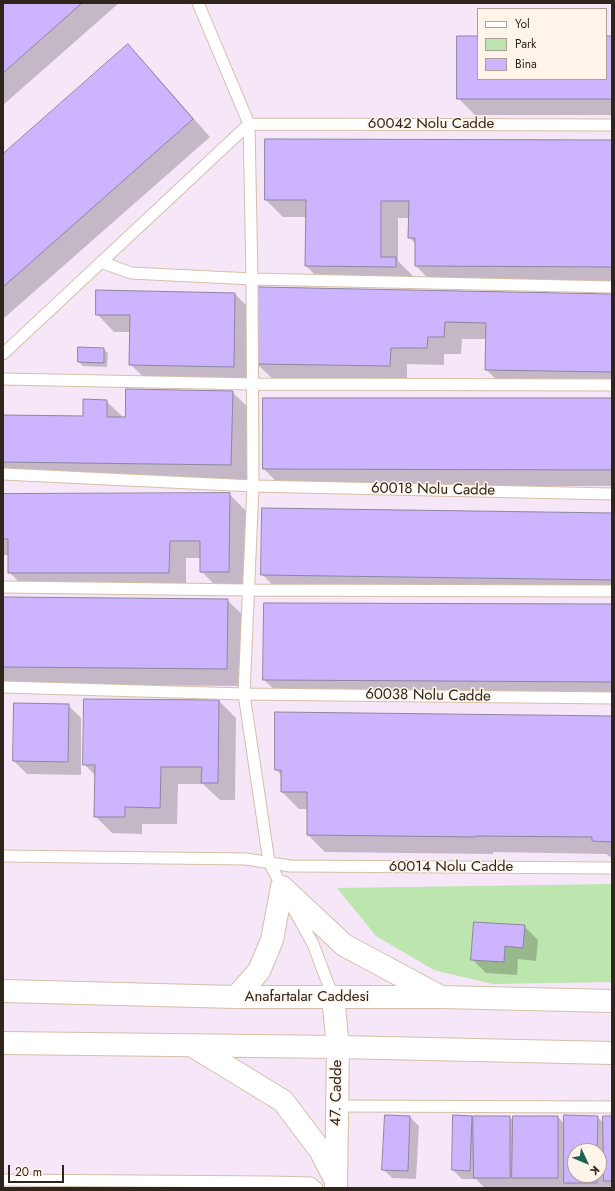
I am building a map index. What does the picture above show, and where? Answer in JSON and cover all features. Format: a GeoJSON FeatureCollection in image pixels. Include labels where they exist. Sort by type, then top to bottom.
{"type":"FeatureCollection","features":[{"type":"Feature","properties":{"kind":"main road"},"geometry":{"type":"LineString","coordinates":[[236,997],[259,971],[272,940],[282,887]]}},
{"type":"Feature","properties":{"kind":"main road"},"geometry":{"type":"LineString","coordinates":[[282,887],[344,945],[441,997]]}},
{"type":"Feature","properties":{"kind":"main road","name":"Anafartalar Caddesi"},"geometry":{"type":"LineString","coordinates":[[3,991],[236,997],[441,997],[612,1001]]}},
{"type":"Feature","properties":{"kind":"main road","name":"47. Cadde"},"geometry":{"type":"LineString","coordinates":[[330,1186],[337,1106],[338,1048],[333,998]]}},
{"type":"Feature","properties":{"kind":"main road"},"geometry":{"type":"LineString","coordinates":[[3,1043],[612,1053]]}},
{"type":"Feature","properties":{"kind":"main road"},"geometry":{"type":"LineString","coordinates":[[192,1045],[283,1101],[320,1150],[330,1186]]}},
{"type":"Feature","properties":{"kind":"lane"},"geometry":{"type":"LineString","coordinates":[[198,3],[250,124],[253,486],[244,694],[268,862],[313,944],[333,998]]}},
{"type":"Feature","properties":{"kind":"lane"},"geometry":{"type":"LineString","coordinates":[[3,354],[250,124]]}},
{"type":"Feature","properties":{"kind":"lane","name":"60042 Nolu Cadde"},"geometry":{"type":"LineString","coordinates":[[250,124],[612,125]]}},
{"type":"Feature","properties":{"kind":"lane"},"geometry":{"type":"LineString","coordinates":[[102,262],[131,274],[252,279],[612,288]]}},
{"type":"Feature","properties":{"kind":"lane"},"geometry":{"type":"LineString","coordinates":[[3,379],[253,384],[612,385]]}},
{"type":"Feature","properties":{"kind":"lane","name":"60018 Nolu Cadde"},"geometry":{"type":"LineString","coordinates":[[3,474],[253,486],[612,494]]}},
{"type":"Feature","properties":{"kind":"lane"},"geometry":{"type":"LineString","coordinates":[[3,587],[612,592]]}},
{"type":"Feature","properties":{"kind":"lane","name":"60038 Nolu Cadde"},"geometry":{"type":"LineString","coordinates":[[3,687],[244,694],[612,698]]}},
{"type":"Feature","properties":{"kind":"lane","name":"60014 Nolu Cadde"},"geometry":{"type":"LineString","coordinates":[[3,856],[246,859],[290,866],[612,868]]}},
{"type":"Feature","properties":{"kind":"lane"},"geometry":{"type":"LineString","coordinates":[[337,1106],[612,1107]]}},
{"type":"Feature","properties":{"kind":"lane"},"geometry":{"type":"LineString","coordinates":[[3,1180],[170,1185],[311,1183],[330,1186]]}},
{"type":"Feature","properties":{"kind":"shaded area"},"geometry":{"type":"Polygon","coordinates":[[[3,3],[612,3],[612,1188],[3,1188],[3,3]]]}},
{"type":"Feature","properties":{"kind":"green space"},"geometry":{"type":"Polygon","coordinates":[[[612,884],[612,982],[492,984],[434,970],[376,936],[337,888],[612,884]]]}},
{"type":"Feature","properties":{"kind":"building"},"geometry":{"type":"Polygon","coordinates":[[[3,3],[82,3],[3,73],[3,3]]]}},
{"type":"Feature","properties":{"kind":"building"},"geometry":{"type":"Polygon","coordinates":[[[457,36],[477,36],[477,80],[607,80],[607,36],[612,36],[612,99],[457,99],[457,36]]]}},
{"type":"Feature","properties":{"kind":"building"},"geometry":{"type":"Polygon","coordinates":[[[128,44],[193,119],[3,287],[3,154],[128,44]]]}},
{"type":"Feature","properties":{"kind":"building"},"geometry":{"type":"Polygon","coordinates":[[[265,139],[612,140],[612,267],[415,266],[415,238],[408,238],[409,201],[381,201],[381,257],[396,257],[396,267],[305,266],[306,200],[265,200],[265,139]]]}},
{"type":"Feature","properties":{"kind":"building"},"geometry":{"type":"Polygon","coordinates":[[[258,287],[612,294],[612,372],[485,370],[486,323],[445,322],[444,337],[428,337],[427,348],[391,348],[390,366],[256,364],[258,287]]]}},
{"type":"Feature","properties":{"kind":"building"},"geometry":{"type":"Polygon","coordinates":[[[96,290],[235,293],[234,367],[129,365],[130,315],[96,315],[96,290]]]}},
{"type":"Feature","properties":{"kind":"building"},"geometry":{"type":"Polygon","coordinates":[[[78,347],[104,348],[104,363],[78,362],[78,347]]]}},
{"type":"Feature","properties":{"kind":"building"},"geometry":{"type":"Polygon","coordinates":[[[126,389],[233,391],[231,465],[3,462],[3,415],[83,416],[83,399],[107,400],[107,417],[125,417],[126,389]]]}},
{"type":"Feature","properties":{"kind":"building"},"geometry":{"type":"Polygon","coordinates":[[[263,398],[612,398],[612,470],[263,469],[263,398]]]}},
{"type":"Feature","properties":{"kind":"building"},"geometry":{"type":"Polygon","coordinates":[[[230,493],[229,572],[200,572],[200,541],[170,541],[169,573],[8,573],[8,539],[3,539],[3,494],[230,493]]]}},
{"type":"Feature","properties":{"kind":"building"},"geometry":{"type":"Polygon","coordinates":[[[262,508],[612,513],[612,580],[261,575],[262,508]]]}},
{"type":"Feature","properties":{"kind":"building"},"geometry":{"type":"Polygon","coordinates":[[[3,597],[228,599],[227,669],[3,667],[3,597]]]}},
{"type":"Feature","properties":{"kind":"building"},"geometry":{"type":"Polygon","coordinates":[[[264,603],[612,604],[612,682],[263,680],[264,603]]]}},
{"type":"Feature","properties":{"kind":"building"},"geometry":{"type":"Polygon","coordinates":[[[84,699],[219,700],[218,783],[201,783],[202,767],[161,767],[160,808],[125,807],[125,817],[94,817],[95,765],[83,765],[84,699]]]}},
{"type":"Feature","properties":{"kind":"building"},"geometry":{"type":"Polygon","coordinates":[[[14,703],[69,704],[68,762],[13,761],[14,703]]]}},
{"type":"Feature","properties":{"kind":"building"},"geometry":{"type":"Polygon","coordinates":[[[275,712],[612,716],[612,842],[592,841],[592,837],[307,835],[307,792],[281,792],[281,770],[275,770],[275,712]]]}},
{"type":"Feature","properties":{"kind":"building"},"geometry":{"type":"Polygon","coordinates":[[[474,922],[525,925],[523,948],[505,946],[504,962],[471,960],[474,922]]]}},
{"type":"Feature","properties":{"kind":"building"},"geometry":{"type":"Polygon","coordinates":[[[385,1115],[410,1116],[408,1171],[382,1170],[385,1115]]]}},
{"type":"Feature","properties":{"kind":"building"},"geometry":{"type":"Polygon","coordinates":[[[453,1115],[472,1116],[470,1171],[452,1170],[453,1115]]]}},
{"type":"Feature","properties":{"kind":"building"},"geometry":{"type":"Polygon","coordinates":[[[564,1115],[598,1116],[597,1143],[567,1143],[567,1183],[564,1183],[564,1115]]]}},
{"type":"Feature","properties":{"kind":"building"},"geometry":{"type":"Polygon","coordinates":[[[473,1116],[510,1116],[510,1178],[474,1178],[473,1116]]]}},
{"type":"Feature","properties":{"kind":"building"},"geometry":{"type":"Polygon","coordinates":[[[513,1116],[558,1116],[558,1178],[512,1178],[513,1116]]]}},
{"type":"Feature","properties":{"kind":"building"},"geometry":{"type":"Polygon","coordinates":[[[603,1116],[612,1116],[612,1181],[607,1181],[607,1143],[603,1143],[603,1116]]]}}]}
